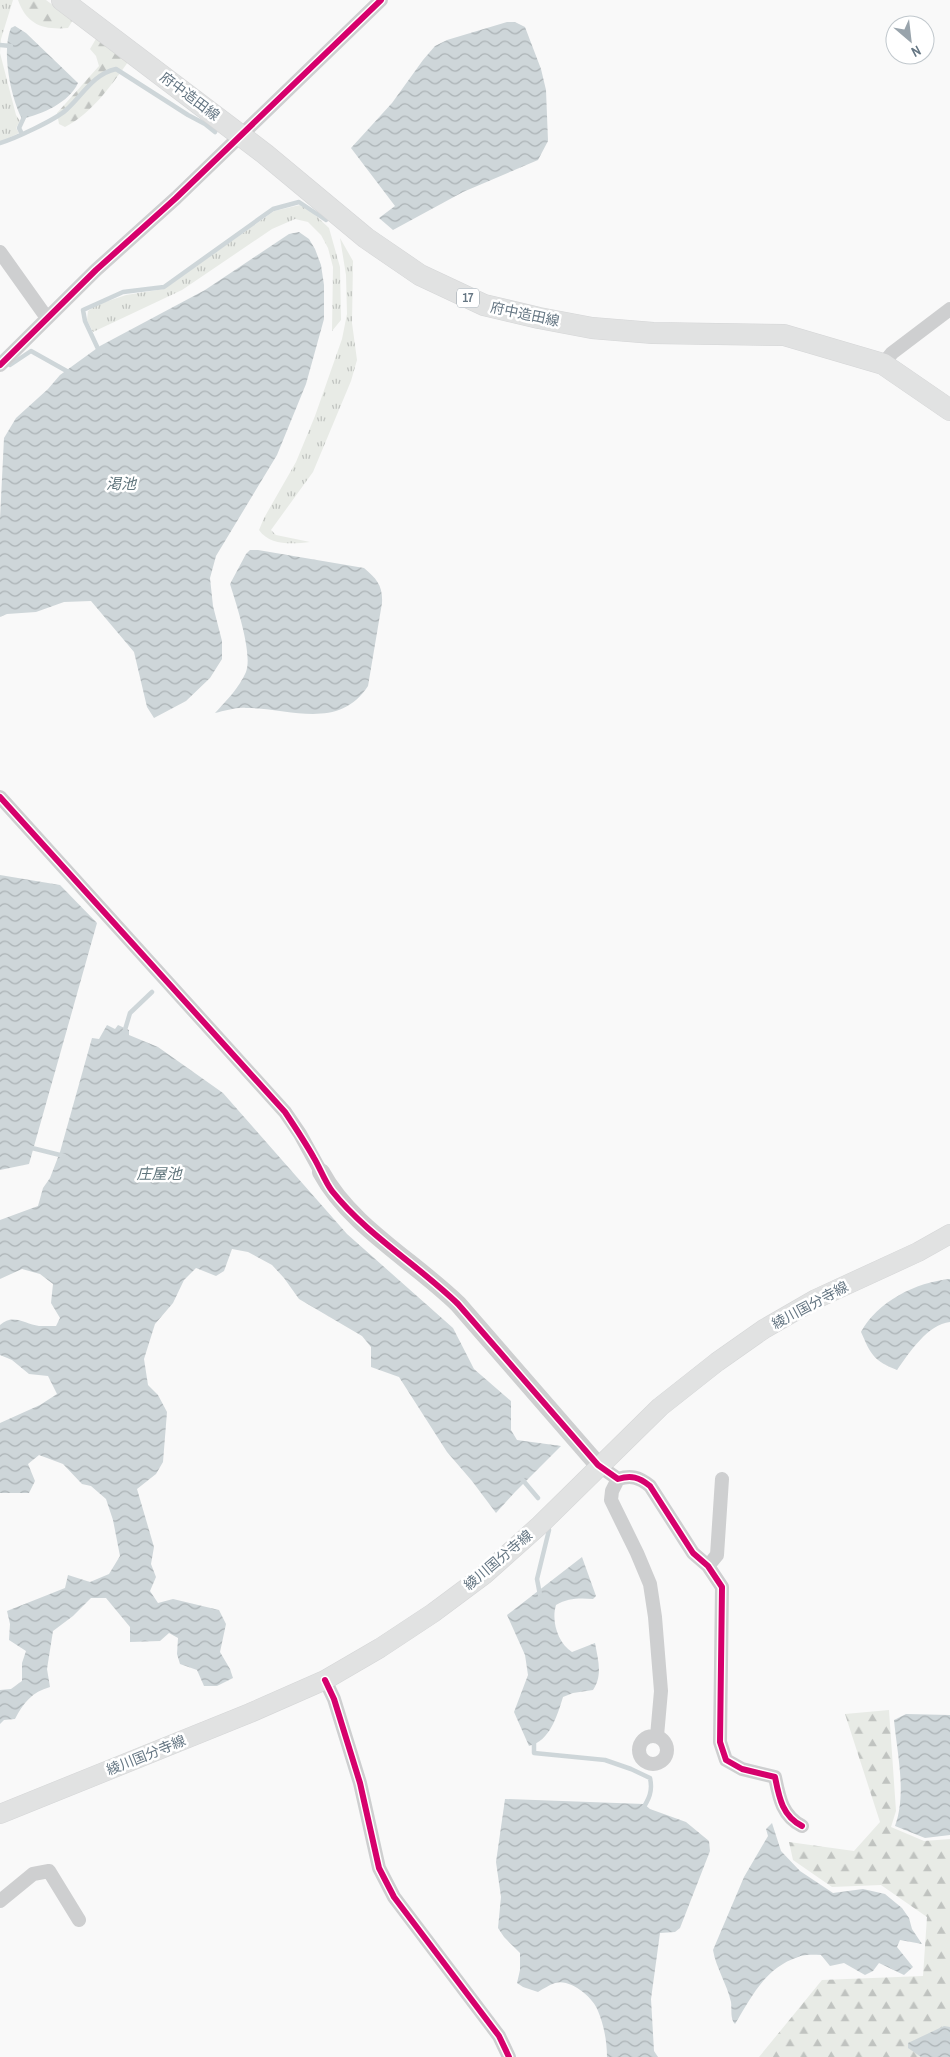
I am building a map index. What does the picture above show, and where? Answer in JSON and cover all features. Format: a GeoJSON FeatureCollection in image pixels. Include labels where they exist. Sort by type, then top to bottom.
{"type":"FeatureCollection","features":[{"type":"Feature","properties":{"kind":"main road","name":"府中造田線"},"geometry":{"type":"LineString","coordinates":[[62,0],[241,135],[366,238],[420,275],[484,305],[592,328],[653,333],[784,335],[883,364],[950,410]]}},
{"type":"Feature","properties":{"kind":"main road","name":"綾川国分寺線"},"geometry":{"type":"LineString","coordinates":[[0,1814],[250,1713],[325,1680],[403,1633],[484,1575],[540,1524],[598,1465],[660,1407],[717,1362],[764,1329],[816,1299],[946,1239]]}},
{"type":"Feature","properties":{"kind":"street"},"geometry":{"type":"LineString","coordinates":[[0,365],[380,0]]}},
{"type":"Feature","properties":{"kind":"street"},"geometry":{"type":"LineString","coordinates":[[0,252],[47,318]]}},
{"type":"Feature","properties":{"kind":"street"},"geometry":{"type":"LineString","coordinates":[[883,364],[892,353],[950,309]]}},
{"type":"Feature","properties":{"kind":"street"},"geometry":{"type":"LineString","coordinates":[[0,797],[285,1112],[300,1134],[331,1190],[373,1231],[436,1282],[458,1304],[598,1465],[618,1479]]}},
{"type":"Feature","properties":{"kind":"street"},"geometry":{"type":"LineString","coordinates":[[920,1238],[946,1239]]}},
{"type":"Feature","properties":{"kind":"street"},"geometry":{"type":"LineString","coordinates":[[657,1736],[661,1691],[655,1617],[650,1584],[611,1500],[612,1492],[618,1479],[628,1476],[641,1479],[650,1486],[693,1553],[708,1566],[722,1587],[720,1742],[726,1760],[742,1769],[775,1777],[781,1805],[794,1822],[802,1826]]}},
{"type":"Feature","properties":{"kind":"street"},"geometry":{"type":"LineString","coordinates":[[708,1566],[717,1555],[722,1478]]}},
{"type":"Feature","properties":{"kind":"street"},"geometry":{"type":"LineString","coordinates":[[325,1680],[334,1700],[360,1783],[379,1868],[394,1897],[499,2036],[509,2057]]}},
{"type":"Feature","properties":{"kind":"street"},"geometry":{"type":"LineString","coordinates":[[0,1901],[33,1874],[49,1871],[79,1920]]}},
{"type":"Feature","properties":{"kind":"green space"},"geometry":{"type":"Polygon","coordinates":[[[0,0],[13,0],[1,39],[0,53],[0,0]]]}},
{"type":"Feature","properties":{"kind":"green space"},"geometry":{"type":"Polygon","coordinates":[[[18,0],[46,0],[73,20],[68,28],[44,27],[26,15],[18,0]]]}},
{"type":"Feature","properties":{"kind":"green space"},"geometry":{"type":"Polygon","coordinates":[[[97,37],[128,62],[92,107],[65,127],[59,124],[57,113],[99,66],[96,56],[90,49],[97,37]]]}},
{"type":"Feature","properties":{"kind":"green space"},"geometry":{"type":"Polygon","coordinates":[[[0,53],[16,115],[20,121],[16,128],[19,133],[0,142],[0,53]]]}},
{"type":"Feature","properties":{"kind":"green space"},"geometry":{"type":"Polygon","coordinates":[[[300,205],[313,213],[329,228],[340,267],[341,320],[332,331],[333,267],[328,248],[321,235],[308,222],[295,219],[272,229],[182,290],[93,332],[87,320],[88,311],[96,305],[126,295],[164,289],[274,211],[300,205]]]}},
{"type":"Feature","properties":{"kind":"green space"},"geometry":{"type":"Polygon","coordinates":[[[340,238],[353,261],[352,323],[357,360],[351,381],[313,472],[271,530],[276,535],[310,542],[282,543],[269,539],[259,530],[296,462],[315,416],[342,339],[347,314],[346,275],[340,238]]]}},
{"type":"Feature","properties":{"kind":"green space"},"geometry":{"type":"Polygon","coordinates":[[[889,1710],[896,1811],[891,1827],[924,1841],[950,1839],[950,2057],[759,2057],[822,1980],[923,1976],[927,1917],[881,1885],[832,1887],[793,1860],[789,1842],[854,1851],[880,1822],[845,1714],[889,1710]]]}},
{"type":"Feature","properties":{"kind":"water"},"geometry":{"type":"Polygon","coordinates":[[[507,22],[515,22],[525,27],[541,69],[546,90],[548,141],[538,160],[463,192],[393,230],[379,218],[395,206],[351,148],[392,103],[435,46],[447,40],[507,22]]]}},
{"type":"Feature","properties":{"kind":"water"},"geometry":{"type":"Polygon","coordinates":[[[15,26],[26,33],[78,83],[62,102],[46,111],[22,119],[14,99],[7,61],[8,38],[11,28],[15,26]]]}},
{"type":"Feature","properties":{"kind":"water","name":"渇池"},"geometry":{"type":"Polygon","coordinates":[[[299,232],[309,239],[315,249],[321,265],[324,285],[324,319],[306,384],[277,455],[216,556],[210,578],[213,606],[222,641],[222,659],[210,678],[186,701],[154,718],[147,707],[134,652],[91,601],[64,602],[36,612],[7,614],[0,617],[0,519],[4,438],[16,418],[48,389],[60,375],[100,346],[205,290],[289,234],[299,232]]]}},
{"type":"Feature","properties":{"kind":"water"},"geometry":{"type":"Polygon","coordinates":[[[250,550],[364,568],[376,579],[380,587],[382,603],[368,686],[356,700],[343,708],[328,713],[312,714],[242,708],[215,713],[236,689],[246,672],[248,664],[246,641],[230,584],[250,550]]]}},
{"type":"Feature","properties":{"kind":"water"},"geometry":{"type":"Polygon","coordinates":[[[0,875],[60,885],[97,923],[29,1164],[0,1170],[0,875]]]}},
{"type":"Feature","properties":{"kind":"water","name":"庄屋池"},"geometry":{"type":"Polygon","coordinates":[[[107,1025],[115,1029],[118,1025],[129,1030],[129,1035],[158,1047],[223,1093],[347,1234],[453,1328],[474,1369],[511,1401],[511,1430],[517,1440],[561,1446],[496,1513],[447,1452],[399,1377],[371,1367],[371,1347],[362,1336],[299,1299],[272,1265],[248,1252],[232,1249],[224,1271],[216,1276],[196,1268],[184,1280],[173,1303],[155,1324],[144,1359],[148,1385],[158,1395],[167,1412],[163,1462],[156,1474],[137,1489],[154,1547],[151,1564],[156,1577],[150,1591],[158,1603],[173,1599],[219,1610],[226,1624],[220,1652],[233,1678],[217,1686],[204,1686],[197,1670],[180,1664],[177,1654],[178,1638],[169,1633],[160,1641],[130,1642],[130,1627],[106,1598],[91,1598],[73,1616],[53,1631],[47,1669],[50,1687],[33,1695],[21,1708],[15,1719],[4,1720],[0,1724],[0,1690],[11,1689],[22,1681],[22,1663],[26,1651],[9,1640],[10,1624],[7,1611],[65,1588],[68,1575],[90,1582],[109,1574],[120,1556],[113,1520],[106,1499],[91,1486],[82,1484],[63,1464],[39,1455],[28,1464],[35,1481],[29,1493],[0,1493],[0,1423],[40,1405],[57,1394],[48,1376],[29,1374],[12,1360],[0,1355],[0,1325],[10,1320],[19,1320],[39,1326],[56,1326],[60,1318],[51,1303],[53,1284],[40,1274],[22,1269],[0,1279],[0,1220],[38,1206],[43,1188],[50,1178],[60,1152],[92,1038],[99,1039],[107,1025]]]}},
{"type":"Feature","properties":{"kind":"water"},"geometry":{"type":"Polygon","coordinates":[[[950,1279],[950,1322],[934,1328],[920,1340],[897,1370],[878,1360],[871,1352],[861,1332],[868,1321],[877,1311],[899,1295],[924,1284],[950,1279]]]}},
{"type":"Feature","properties":{"kind":"water"},"geometry":{"type":"Polygon","coordinates":[[[582,1557],[596,1596],[593,1599],[574,1599],[556,1605],[554,1618],[559,1637],[572,1652],[595,1643],[599,1667],[598,1679],[593,1690],[573,1693],[563,1697],[552,1727],[542,1739],[529,1746],[514,1712],[528,1675],[525,1655],[507,1615],[582,1557]]]}},
{"type":"Feature","properties":{"kind":"water"},"geometry":{"type":"Polygon","coordinates":[[[906,1714],[950,1715],[950,1835],[925,1838],[895,1826],[899,1814],[901,1787],[894,1720],[906,1714]]]}},
{"type":"Feature","properties":{"kind":"water"},"geometry":{"type":"Polygon","coordinates":[[[505,1799],[644,1804],[650,1809],[686,1822],[709,1841],[710,1851],[680,1928],[675,1932],[660,1933],[651,1999],[654,2051],[658,2057],[607,2057],[605,2034],[596,2006],[587,1995],[574,1986],[561,1982],[555,1983],[538,1992],[517,1983],[520,1970],[520,1953],[498,1928],[501,1897],[496,1862],[505,1799]]]}},
{"type":"Feature","properties":{"kind":"water"},"geometry":{"type":"Polygon","coordinates":[[[772,1823],[781,1851],[800,1871],[833,1893],[863,1889],[885,1894],[902,1908],[922,1944],[900,1940],[897,1947],[913,1967],[904,1975],[879,1963],[873,1971],[865,1975],[844,1963],[830,1966],[821,1955],[798,1957],[777,1968],[768,1976],[747,2003],[735,2024],[733,2022],[729,1995],[713,1950],[744,1877],[768,1836],[766,1829],[772,1823]]]}},
{"type":"Feature","properties":{"kind":"water"},"geometry":{"type":"Polygon","coordinates":[[[944,2026],[950,2027],[950,2057],[921,2057],[908,2048],[908,2043],[944,2026]]]}},
{"type":"Feature","properties":{"kind":"waterway"},"geometry":{"type":"LineString","coordinates":[[0,45],[11,46]]}},
{"type":"Feature","properties":{"kind":"waterway"},"geometry":{"type":"LineString","coordinates":[[0,143],[34,129],[61,114],[94,80],[116,69],[215,132]]}},
{"type":"Feature","properties":{"kind":"waterway"},"geometry":{"type":"LineString","coordinates":[[22,134],[19,128],[25,115]]}},
{"type":"Feature","properties":{"kind":"waterway"},"geometry":{"type":"LineString","coordinates":[[100,353],[85,321],[83,310],[123,292],[164,287],[273,209],[299,202],[326,220]]}},
{"type":"Feature","properties":{"kind":"waterway"},"geometry":{"type":"LineString","coordinates":[[10,365],[31,351],[72,374]]}},
{"type":"Feature","properties":{"kind":"waterway"},"geometry":{"type":"LineString","coordinates":[[124,1033],[130,1013],[152,992]]}},
{"type":"Feature","properties":{"kind":"waterway"},"geometry":{"type":"LineString","coordinates":[[28,1147],[64,1156]]}},
{"type":"Feature","properties":{"kind":"waterway"},"geometry":{"type":"LineString","coordinates":[[521,1478],[538,1498]]}},
{"type":"Feature","properties":{"kind":"waterway"},"geometry":{"type":"LineString","coordinates":[[540,1595],[537,1579],[549,1530]]}},
{"type":"Feature","properties":{"kind":"waterway"},"geometry":{"type":"LineString","coordinates":[[534,1739],[534,1753],[605,1760],[650,1778],[650,1795],[642,1810]]}},
{"type":"Feature","properties":{"kind":"cycle path"},"geometry":{"type":"LineString","coordinates":[[0,365],[96,270],[176,198],[381,0]]}},
{"type":"Feature","properties":{"kind":"cycle path"},"geometry":{"type":"LineString","coordinates":[[0,797],[285,1112],[311,1152],[329,1187],[346,1207],[377,1236],[458,1304],[598,1465],[618,1479],[635,1478],[650,1486],[693,1553],[708,1566],[722,1587],[720,1742],[726,1760],[742,1769],[775,1777],[780,1799],[786,1811],[795,1822],[802,1826]]}},
{"type":"Feature","properties":{"kind":"cycle path"},"geometry":{"type":"LineString","coordinates":[[325,1680],[334,1699],[360,1783],[379,1868],[394,1897],[499,2036],[509,2057]]}}]}
